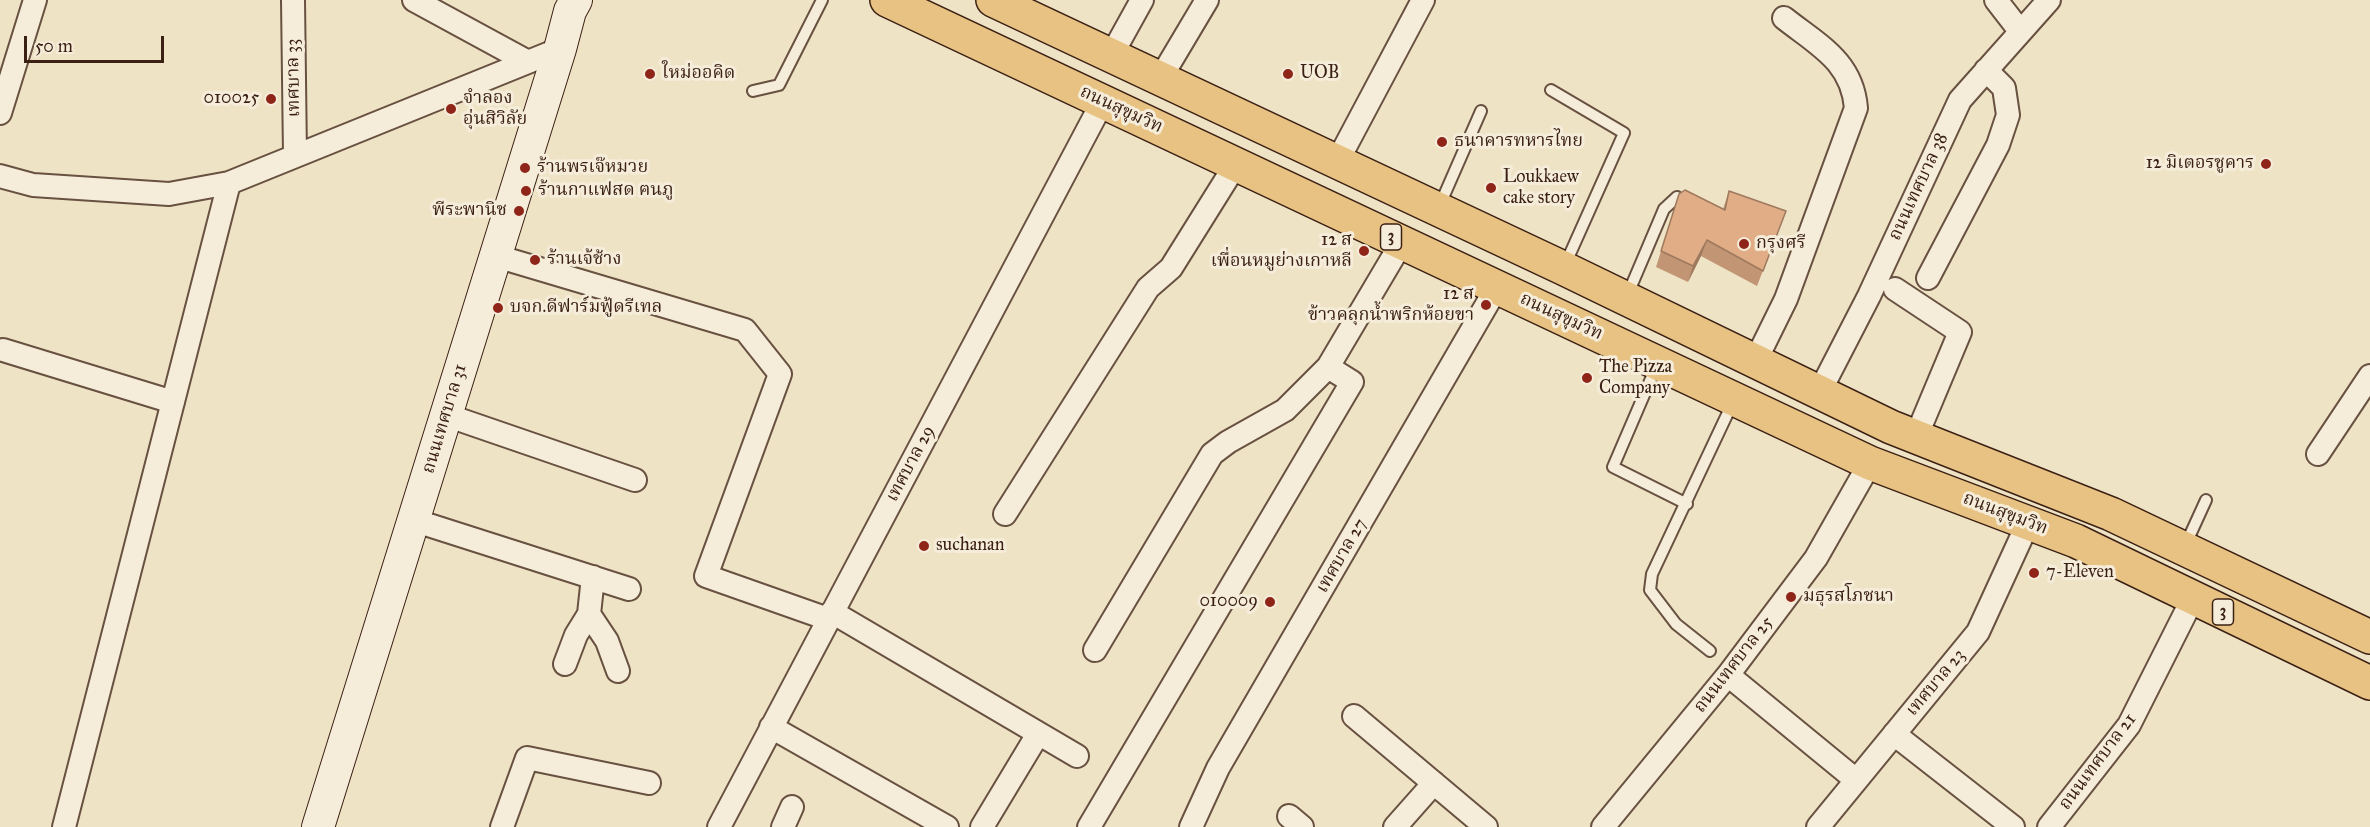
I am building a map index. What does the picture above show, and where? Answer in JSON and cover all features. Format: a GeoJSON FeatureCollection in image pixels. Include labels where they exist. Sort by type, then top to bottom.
{"type":"FeatureCollection","features":[{"type":"Feature","properties":{"kind":"highway","name":"ถนนสุขุมวิท"},"geometry":{"type":"LineString","coordinates":[[887,0],[1870,463],[2076,541],[2370,683]]}},
{"type":"Feature","properties":{"kind":"highway","name":"3"},"geometry":{"type":"LineString","coordinates":[[993,0],[1026,7],[1112,56],[1563,268],[1903,432],[2111,514],[2370,637]]}},
{"type":"Feature","properties":{"kind":"highway"},"geometry":{"type":"LineString","coordinates":[[1870,463],[1903,432]]}},
{"type":"Feature","properties":{"kind":"main road","name":"ถนนเทศบาล 31"},"geometry":{"type":"LineString","coordinates":[[318,827],[560,49],[571,4]]}},
{"type":"Feature","properties":{"kind":"street"},"geometry":{"type":"LineString","coordinates":[[0,113],[35,0]]}},
{"type":"Feature","properties":{"kind":"street","name":"เทศบาล 33"},"geometry":{"type":"LineString","coordinates":[[293,0],[296,156]]}},
{"type":"Feature","properties":{"kind":"street"},"geometry":{"type":"LineString","coordinates":[[1112,56],[1142,0]]}},
{"type":"Feature","properties":{"kind":"street"},"geometry":{"type":"LineString","coordinates":[[1160,79],[1207,0]]}},
{"type":"Feature","properties":{"kind":"street"},"geometry":{"type":"LineString","coordinates":[[1337,162],[1423,0]]}},
{"type":"Feature","properties":{"kind":"street"},"geometry":{"type":"LineString","coordinates":[[1996,0],[2020,32]]}},
{"type":"Feature","properties":{"kind":"street","name":"ถนนเทศบาล 38"},"geometry":{"type":"LineString","coordinates":[[1819,393],[1869,296],[1959,100],[2049,0]]}},
{"type":"Feature","properties":{"kind":"street"},"geometry":{"type":"LineString","coordinates":[[423,2],[528,62]]}},
{"type":"Feature","properties":{"kind":"street"},"geometry":{"type":"LineString","coordinates":[[1755,362],[1786,299],[1856,108],[1854,87],[1841,63],[1784,18]]}},
{"type":"Feature","properties":{"kind":"street"},"geometry":{"type":"LineString","coordinates":[[0,176],[33,185],[169,194],[229,183],[560,49]]}},
{"type":"Feature","properties":{"kind":"street"},"geometry":{"type":"LineString","coordinates":[[1928,278],[1998,145],[2008,115],[2004,88],[1986,70]]}},
{"type":"Feature","properties":{"kind":"street","name":"เทศบาล 29"},"geometry":{"type":"LineString","coordinates":[[719,827],[1103,101]]}},
{"type":"Feature","properties":{"kind":"street"},"geometry":{"type":"LineString","coordinates":[[1005,514],[1148,288],[1171,268],[1236,164]]}},
{"type":"Feature","properties":{"kind":"street"},"geometry":{"type":"LineString","coordinates":[[64,827],[229,183]]}},
{"type":"Feature","properties":{"kind":"street"},"geometry":{"type":"LineString","coordinates":[[1095,650],[1212,454],[1228,442],[1285,410],[1328,367],[1402,243]]}},
{"type":"Feature","properties":{"kind":"street"},"geometry":{"type":"LineString","coordinates":[[496,255],[745,330],[780,374],[706,576],[830,616],[1077,756]]}},
{"type":"Feature","properties":{"kind":"street","name":"เทศบาล 27"},"geometry":{"type":"LineString","coordinates":[[1191,827],[1218,768],[1497,287]]}},
{"type":"Feature","properties":{"kind":"street"},"geometry":{"type":"LineString","coordinates":[[1895,289],[1960,332],[1903,432]]}},
{"type":"Feature","properties":{"kind":"street"},"geometry":{"type":"LineString","coordinates":[[3,350],[173,402]]}},
{"type":"Feature","properties":{"kind":"street"},"geometry":{"type":"LineString","coordinates":[[1089,827],[1352,382],[1328,367]]}},
{"type":"Feature","properties":{"kind":"street"},"geometry":{"type":"LineString","coordinates":[[2318,454],[2370,375]]}},
{"type":"Feature","properties":{"kind":"street"},"geometry":{"type":"LineString","coordinates":[[446,415],[635,480]]}},
{"type":"Feature","properties":{"kind":"street","name":"ถนนเทศบาล 25"},"geometry":{"type":"LineString","coordinates":[[1602,827],[1728,675],[1816,558],[1870,463]]}},
{"type":"Feature","properties":{"kind":"street"},"geometry":{"type":"LineString","coordinates":[[413,520],[628,589]]}},
{"type":"Feature","properties":{"kind":"street","name":"เทศบาล 23"},"geometry":{"type":"LineString","coordinates":[[1818,827],[1978,632],[2028,523]]}},
{"type":"Feature","properties":{"kind":"street"},"geometry":{"type":"LineString","coordinates":[[565,664],[576,635],[589,614],[593,578]]}},
{"type":"Feature","properties":{"kind":"street","name":"ถนนเทศบาล 21"},"geometry":{"type":"LineString","coordinates":[[2049,827],[2129,725],[2193,598]]}},
{"type":"Feature","properties":{"kind":"street"},"geometry":{"type":"LineString","coordinates":[[589,614],[607,641],[618,671]]}},
{"type":"Feature","properties":{"kind":"street"},"geometry":{"type":"LineString","coordinates":[[1728,675],[1856,780]]}},
{"type":"Feature","properties":{"kind":"street"},"geometry":{"type":"LineString","coordinates":[[1354,716],[1486,827]]}},
{"type":"Feature","properties":{"kind":"street"},"geometry":{"type":"LineString","coordinates":[[771,728],[947,827]]}},
{"type":"Feature","properties":{"kind":"street"},"geometry":{"type":"LineString","coordinates":[[982,827],[1038,734]]}},
{"type":"Feature","properties":{"kind":"street"},"geometry":{"type":"LineString","coordinates":[[1894,734],[2013,827]]}},
{"type":"Feature","properties":{"kind":"street"},"geometry":{"type":"LineString","coordinates":[[502,827],[527,758],[650,783]]}},
{"type":"Feature","properties":{"kind":"street"},"geometry":{"type":"LineString","coordinates":[[1395,827],[1434,783]]}},
{"type":"Feature","properties":{"kind":"lane"},"geometry":{"type":"LineString","coordinates":[[753,91],[779,85],[822,0]]}},
{"type":"Feature","properties":{"kind":"lane"},"geometry":{"type":"LineString","coordinates":[[1551,90],[1624,133],[1563,268]]}},
{"type":"Feature","properties":{"kind":"lane"},"geometry":{"type":"LineString","coordinates":[[1437,210],[1481,111]]}},
{"type":"Feature","properties":{"kind":"lane"},"geometry":{"type":"LineString","coordinates":[[1625,299],[1664,209],[1677,197]]}},
{"type":"Feature","properties":{"kind":"lane"},"geometry":{"type":"LineString","coordinates":[[1658,363],[1613,467],[1687,504]]}},
{"type":"Feature","properties":{"kind":"lane"},"geometry":{"type":"LineString","coordinates":[[1710,651],[1676,624],[1650,591],[1652,574],[1735,399]]}},
{"type":"Feature","properties":{"kind":"lane"},"geometry":{"type":"LineString","coordinates":[[2183,549],[2206,500]]}},
{"type":"Feature","properties":{"kind":"building"},"geometry":{"type":"Polygon","coordinates":[[[1685,190],[1725,210],[1729,191],[1786,211],[1763,271],[1707,240],[1693,266],[1661,251],[1679,194],[1685,190]]]}},
{"type":"Feature","properties":{"kind":"place","name":"ใหม่ออคิด"},"geometry":{"type":"Point","coordinates":[650,74]}},
{"type":"Feature","properties":{"kind":"place","name":"UOB"},"geometry":{"type":"Point","coordinates":[1288,74]}},
{"type":"Feature","properties":{"kind":"place","name":"010025"},"geometry":{"type":"Point","coordinates":[271,99]}},
{"type":"Feature","properties":{"kind":"place","name":"จำลอง อุ่นสิวิลัย"},"geometry":{"type":"Point","coordinates":[451,109]}},
{"type":"Feature","properties":{"kind":"place","name":"ธนาคารทหารไทย"},"geometry":{"type":"Point","coordinates":[1442,142]}},
{"type":"Feature","properties":{"kind":"place","name":"12 มิเตอรชูคาร"},"geometry":{"type":"Point","coordinates":[2266,164]}},
{"type":"Feature","properties":{"kind":"place","name":"ร้านพรเจ๊หมวย"},"geometry":{"type":"Point","coordinates":[525,168]}},
{"type":"Feature","properties":{"kind":"place","name":"Loukkaew cake story"},"geometry":{"type":"Point","coordinates":[1491,188]}},
{"type":"Feature","properties":{"kind":"place","name":"ร้านกาแฟสด ฅนภู"},"geometry":{"type":"Point","coordinates":[526,191]}},
{"type":"Feature","properties":{"kind":"place","name":"พีระพานิช"},"geometry":{"type":"Point","coordinates":[519,211]}},
{"type":"Feature","properties":{"kind":"place","name":"กรุงศรี"},"geometry":{"type":"Point","coordinates":[1744,244]}},
{"type":"Feature","properties":{"kind":"place","name":"12 ส เพื่อนหมูย่างเกาหลี"},"geometry":{"type":"Point","coordinates":[1364,251]}},
{"type":"Feature","properties":{"kind":"place","name":"ร้านเจ้ช้าง"},"geometry":{"type":"Point","coordinates":[535,260]}},
{"type":"Feature","properties":{"kind":"place","name":"12 ส ข้าวคลุกน้ำพริกห้อยขา"},"geometry":{"type":"Point","coordinates":[1486,305]}},
{"type":"Feature","properties":{"kind":"place","name":"บจก.ดีฟาร์มฟู้ดรีเทล"},"geometry":{"type":"Point","coordinates":[498,308]}},
{"type":"Feature","properties":{"kind":"place","name":"The Pizza Company"},"geometry":{"type":"Point","coordinates":[1587,378]}},
{"type":"Feature","properties":{"kind":"place","name":"suchanan"},"geometry":{"type":"Point","coordinates":[924,546]}},
{"type":"Feature","properties":{"kind":"place","name":"7-Eleven"},"geometry":{"type":"Point","coordinates":[2034,573]}},
{"type":"Feature","properties":{"kind":"place","name":"มธุรสโภชนา"},"geometry":{"type":"Point","coordinates":[1791,597]}},
{"type":"Feature","properties":{"kind":"place","name":"010009"},"geometry":{"type":"Point","coordinates":[1270,602]}}]}
